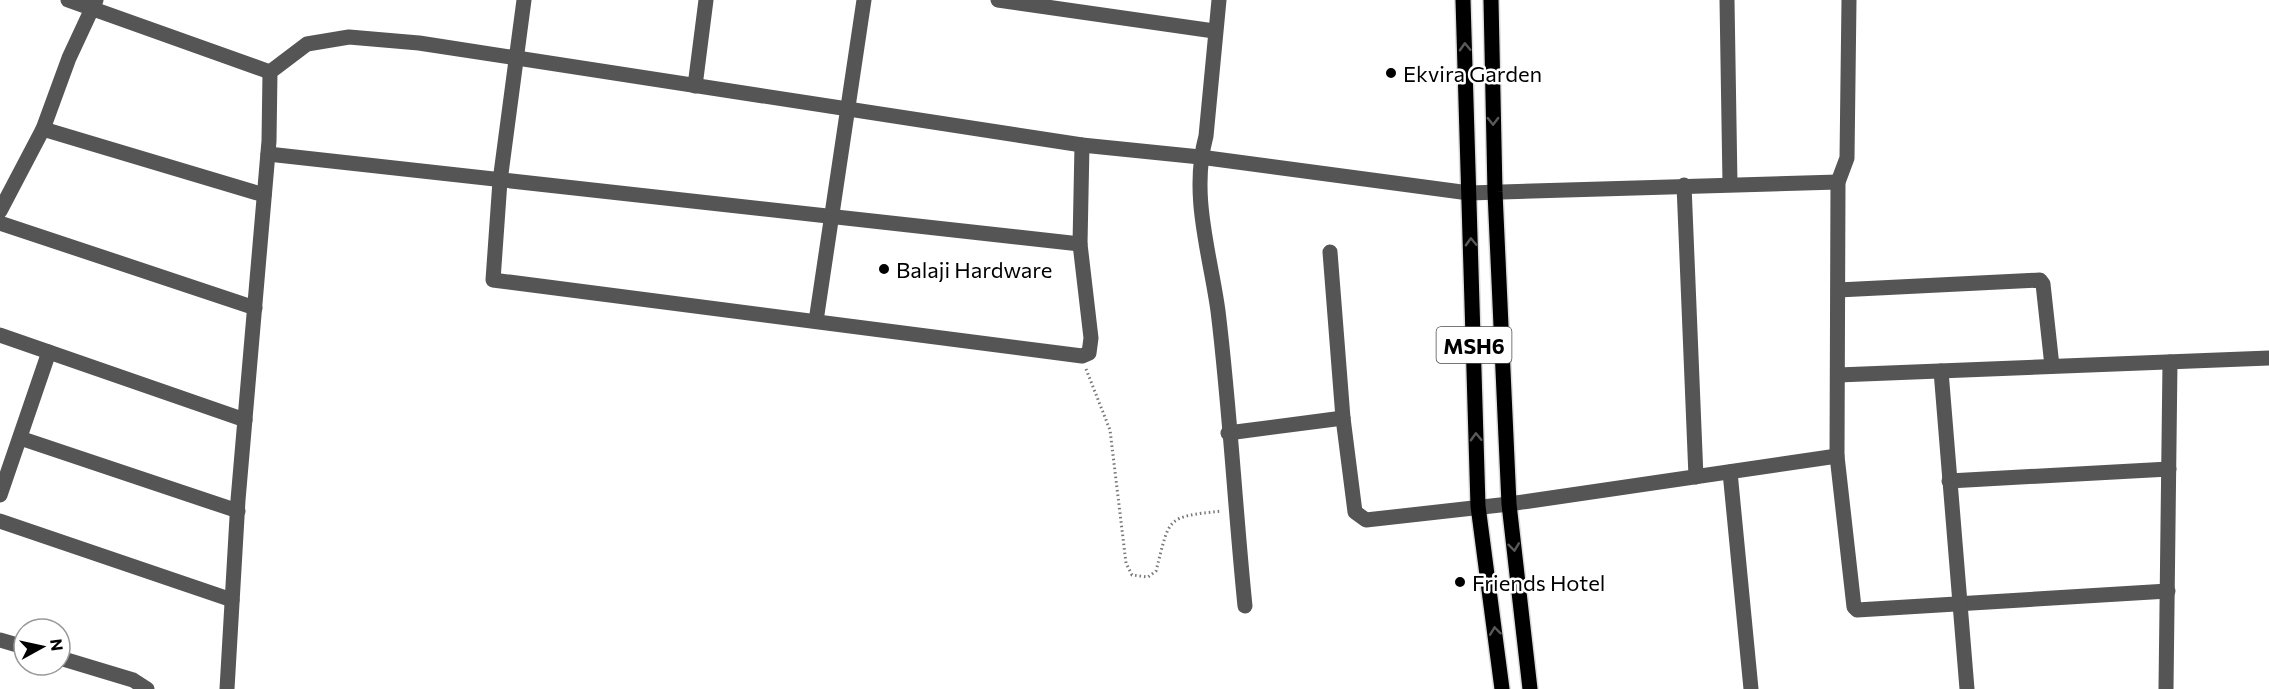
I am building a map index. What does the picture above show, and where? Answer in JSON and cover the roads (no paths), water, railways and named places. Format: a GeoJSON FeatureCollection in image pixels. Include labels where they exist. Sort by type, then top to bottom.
{"type":"FeatureCollection","features":[{"type":"Feature","properties":{"kind":"main road","name":"MSH6"},"geometry":{"type":"LineString","coordinates":[[1463,0],[1478,506],[1502,689]]}},
{"type":"Feature","properties":{"kind":"main road","name":"MSH6"},"geometry":{"type":"LineString","coordinates":[[1491,0],[1495,192],[1509,504],[1530,689]]}},
{"type":"Feature","properties":{"kind":"street"},"geometry":{"type":"LineString","coordinates":[[68,0],[95,4],[270,72]]}},
{"type":"Feature","properties":{"kind":"street"},"geometry":{"type":"LineString","coordinates":[[524,0],[500,181],[493,280],[673,306],[816,321],[1082,356],[1089,353],[1091,338],[1080,244],[1082,145]]}},
{"type":"Feature","properties":{"kind":"street"},"geometry":{"type":"LineString","coordinates":[[694,86],[706,0]]}},
{"type":"Feature","properties":{"kind":"street"},"geometry":{"type":"LineString","coordinates":[[816,321],[864,0]]}},
{"type":"Feature","properties":{"kind":"street"},"geometry":{"type":"LineString","coordinates":[[998,0],[1214,30]]}},
{"type":"Feature","properties":{"kind":"street"},"geometry":{"type":"LineString","coordinates":[[1219,0],[1214,30],[1206,136],[1200,157],[1202,224],[1218,311],[1245,606]]}},
{"type":"Feature","properties":{"kind":"street"},"geometry":{"type":"LineString","coordinates":[[1727,0],[1730,184]]}},
{"type":"Feature","properties":{"kind":"street"},"geometry":{"type":"LineString","coordinates":[[1849,0],[1846,158],[1838,182],[1838,456],[1854,607],[1857,610],[2168,591]]}},
{"type":"Feature","properties":{"kind":"street"},"geometry":{"type":"LineString","coordinates":[[0,211],[43,129],[69,57],[95,4]]}},
{"type":"Feature","properties":{"kind":"street"},"geometry":{"type":"LineString","coordinates":[[270,72],[307,44],[349,37],[419,43],[1082,145],[1200,157],[1469,193],[1838,182]]}},
{"type":"Feature","properties":{"kind":"street"},"geometry":{"type":"LineString","coordinates":[[227,689],[238,511],[268,153],[270,72]]}},
{"type":"Feature","properties":{"kind":"street"},"geometry":{"type":"LineString","coordinates":[[43,129],[264,195]]}},
{"type":"Feature","properties":{"kind":"street"},"geometry":{"type":"LineString","coordinates":[[268,153],[500,181],[1080,244]]}},
{"type":"Feature","properties":{"kind":"street"},"geometry":{"type":"LineString","coordinates":[[1684,185],[1696,477]]}},
{"type":"Feature","properties":{"kind":"street"},"geometry":{"type":"LineString","coordinates":[[0,222],[255,308]]}},
{"type":"Feature","properties":{"kind":"street"},"geometry":{"type":"LineString","coordinates":[[1330,252],[1343,418],[1355,512],[1360,518],[1366,520],[1509,504],[1838,456]]}},
{"type":"Feature","properties":{"kind":"street"},"geometry":{"type":"LineString","coordinates":[[1838,290],[2040,280],[2043,284],[2052,366]]}},
{"type":"Feature","properties":{"kind":"street"},"geometry":{"type":"LineString","coordinates":[[0,335],[245,420]]}},
{"type":"Feature","properties":{"kind":"street"},"geometry":{"type":"LineString","coordinates":[[0,495],[49,352]]}},
{"type":"Feature","properties":{"kind":"street"},"geometry":{"type":"LineString","coordinates":[[1838,375],[2269,358]]}},
{"type":"Feature","properties":{"kind":"street"},"geometry":{"type":"LineString","coordinates":[[2166,689],[2170,362]]}},
{"type":"Feature","properties":{"kind":"street"},"geometry":{"type":"LineString","coordinates":[[1941,371],[1967,689]]}},
{"type":"Feature","properties":{"kind":"street"},"geometry":{"type":"LineString","coordinates":[[1228,433],[1343,418]]}},
{"type":"Feature","properties":{"kind":"street"},"geometry":{"type":"LineString","coordinates":[[20,438],[238,511]]}},
{"type":"Feature","properties":{"kind":"street"},"geometry":{"type":"LineString","coordinates":[[1949,481],[2169,469]]}},
{"type":"Feature","properties":{"kind":"street"},"geometry":{"type":"LineString","coordinates":[[1730,472],[1750,689]]}},
{"type":"Feature","properties":{"kind":"street"},"geometry":{"type":"LineString","coordinates":[[0,521],[232,600]]}},
{"type":"Feature","properties":{"kind":"street"},"geometry":{"type":"LineString","coordinates":[[72,662],[133,680],[147,689]]}},
{"type":"Feature","properties":{"kind":"place","name":"Ekvira Garden"},"geometry":{"type":"Point","coordinates":[1391,73]}},
{"type":"Feature","properties":{"kind":"place","name":"Balaji Hardware"},"geometry":{"type":"Point","coordinates":[884,269]}},
{"type":"Feature","properties":{"kind":"place","name":"Friends Hotel"},"geometry":{"type":"Point","coordinates":[1460,582]}}]}
